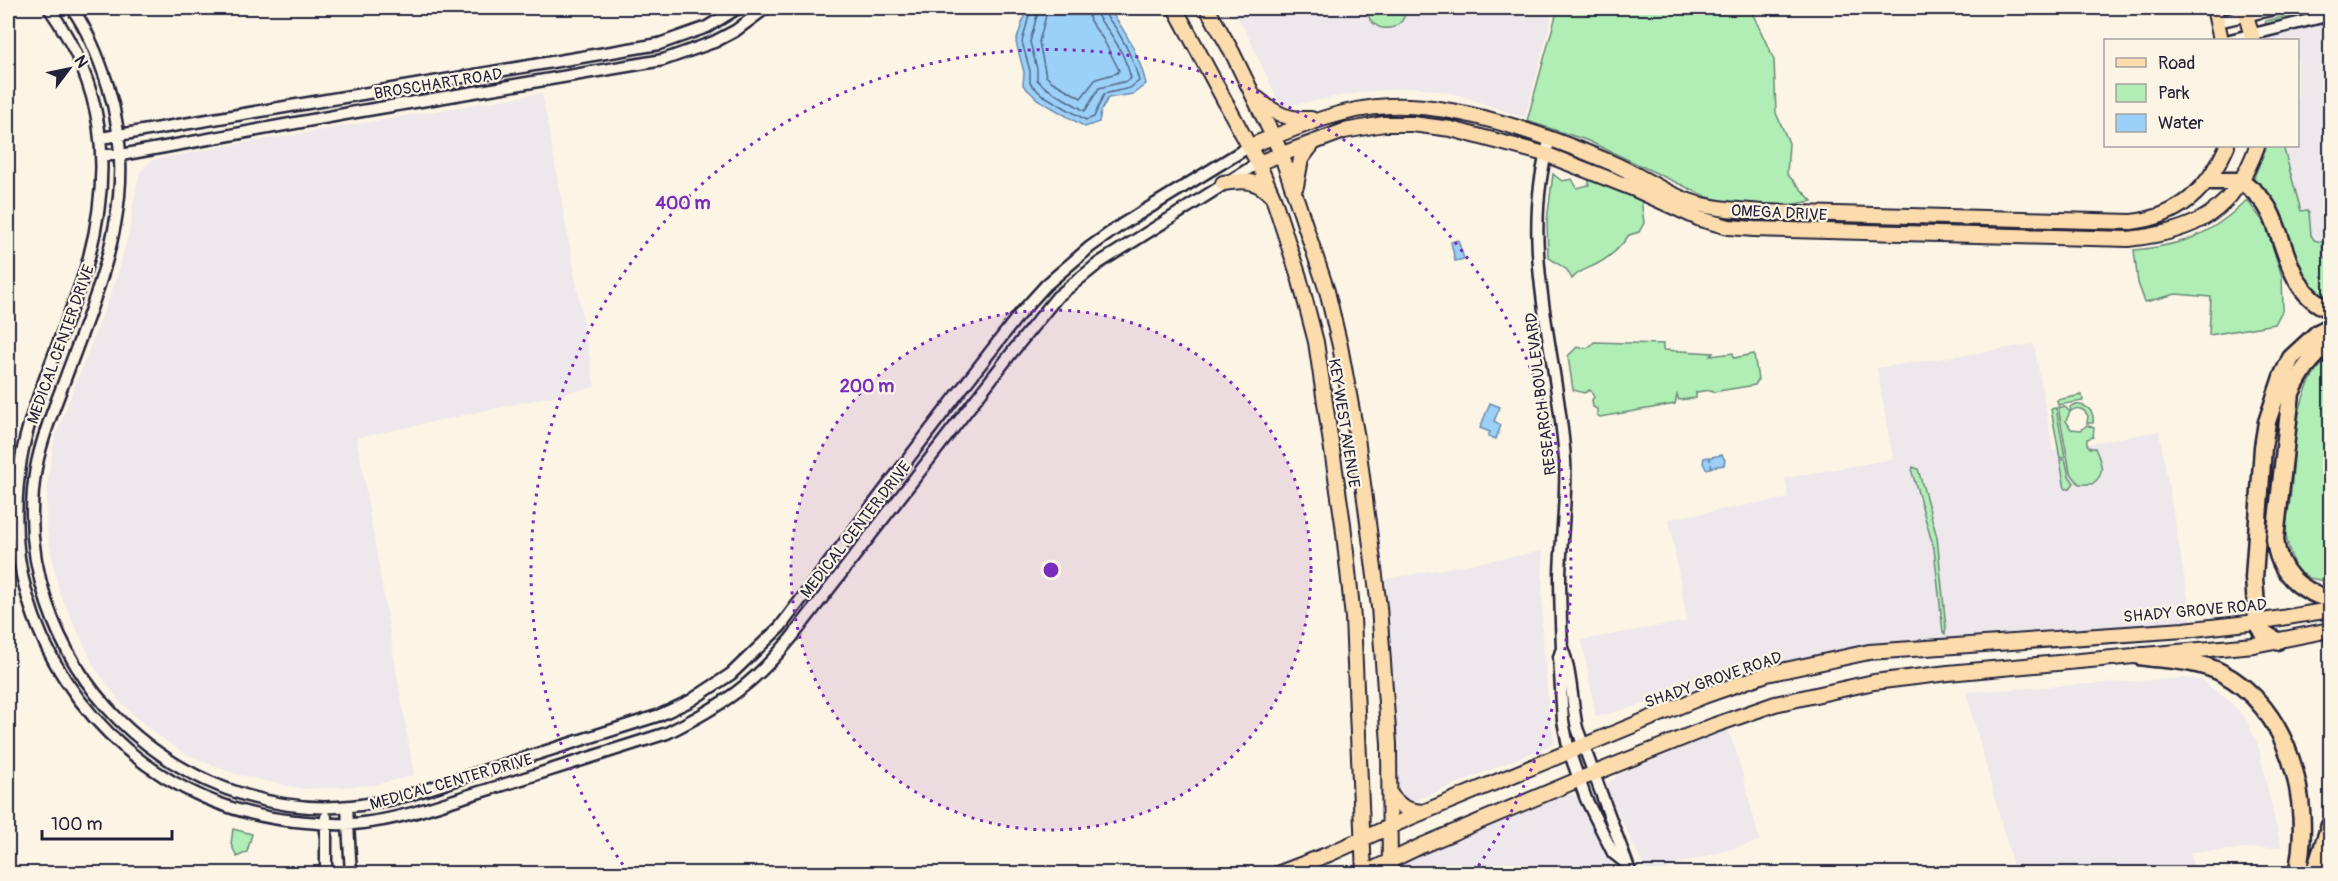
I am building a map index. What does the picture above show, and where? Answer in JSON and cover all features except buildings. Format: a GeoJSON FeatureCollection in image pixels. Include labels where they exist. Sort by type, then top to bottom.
{"type":"FeatureCollection","features":[{"type":"Feature","properties":{"kind":"highway"},"geometry":{"type":"LineString","coordinates":[[2209,181],[2241,181],[2264,201],[2271,213],[2296,279],[2313,299],[2331,309]]}},
{"type":"Feature","properties":{"kind":"highway"},"geometry":{"type":"LineString","coordinates":[[2277,641],[2262,632],[2257,622],[2254,578],[2263,447],[2267,422],[2291,358],[2318,333],[2331,327]]}},
{"type":"Feature","properties":{"kind":"highway"},"geometry":{"type":"LineString","coordinates":[[2331,344],[2317,353],[2300,372],[2291,393],[2275,539],[2276,552],[2282,567],[2296,584],[2318,596],[2331,599]]}},
{"type":"Feature","properties":{"kind":"highway"},"geometry":{"type":"LineString","coordinates":[[2139,656],[2193,664],[2220,671],[2235,680],[2254,697],[2275,724],[2287,748],[2300,793],[2302,834],[2297,873]]}},
{"type":"Feature","properties":{"kind":"highway"},"geometry":{"type":"LineString","coordinates":[[2314,873],[2331,825]]}},
{"type":"Feature","properties":{"kind":"main road","name":"KEY WEST AVENUE"},"geometry":{"type":"LineString","coordinates":[[1175,8],[1250,146],[1273,197],[1299,277],[1316,342],[1343,524],[1353,618],[1364,873]]}},
{"type":"Feature","properties":{"kind":"main road","name":"KEY WEST AVENUE"},"geometry":{"type":"LineString","coordinates":[[1207,8],[1255,97],[1281,153],[1327,291],[1341,346],[1357,438],[1379,607],[1389,744],[1391,867]]}},
{"type":"Feature","properties":{"kind":"main road"},"geometry":{"type":"LineString","coordinates":[[2214,8],[2221,39]]}},
{"type":"Feature","properties":{"kind":"main road"},"geometry":{"type":"LineString","coordinates":[[2245,11],[2252,38]]}},
{"type":"Feature","properties":{"kind":"main road"},"geometry":{"type":"LineString","coordinates":[[1255,97],[1268,108],[1288,118],[1328,118]]}},
{"type":"Feature","properties":{"kind":"main road","name":"OMEGA DRIVE"},"geometry":{"type":"LineString","coordinates":[[1274,136],[1328,118],[1369,108],[1410,106],[1455,112],[1550,139],[1627,170],[1683,199],[1703,205],[1762,212],[2131,222],[2164,215],[2192,197],[2209,181]]}},
{"type":"Feature","properties":{"kind":"main road","name":"OMEGA DRIVE"},"geometry":{"type":"LineString","coordinates":[[1281,153],[1344,131],[1384,124],[1412,124],[1451,129],[1545,154],[1632,188],[1700,219],[1729,227],[1754,230],[2128,239],[2179,231],[2198,222],[2234,192],[2257,147]]}},
{"type":"Feature","properties":{"kind":"main road","name":"MEDICAL CENTER DRIVE"},"geometry":{"type":"LineString","coordinates":[[1250,146],[1274,136]]}},
{"type":"Feature","properties":{"kind":"main road"},"geometry":{"type":"LineString","coordinates":[[1295,191],[1301,159],[1316,140]]}},
{"type":"Feature","properties":{"kind":"main road"},"geometry":{"type":"LineString","coordinates":[[2209,181],[2226,147]]}},
{"type":"Feature","properties":{"kind":"main road","name":"MEDICAL CENTER DRIVE"},"geometry":{"type":"LineString","coordinates":[[1258,163],[1281,153]]}},
{"type":"Feature","properties":{"kind":"main road"},"geometry":{"type":"LineString","coordinates":[[1223,183],[1240,180],[1256,182],[1273,197]]}},
{"type":"Feature","properties":{"kind":"main road","name":"SHADY GROVE ROAD"},"geometry":{"type":"LineString","coordinates":[[1276,873],[1329,854],[1423,812],[1704,696],[1767,674],[1869,652],[2184,630],[2257,622],[2331,610]]}},
{"type":"Feature","properties":{"kind":"main road"},"geometry":{"type":"LineString","coordinates":[[1364,873],[1391,867],[1586,777],[1715,724],[1775,704],[1885,681],[2277,641],[2331,630]]}},
{"type":"Feature","properties":{"kind":"main road"},"geometry":{"type":"LineString","coordinates":[[1390,794],[1401,807],[1408,811],[1423,812]]}},
{"type":"Feature","properties":{"kind":"street","name":"MEDICAL CENTER DRIVE"},"geometry":{"type":"LineString","coordinates":[[49,8],[73,46],[98,120],[103,155],[98,219],[88,260],[29,421],[21,462],[17,499],[17,538],[26,592],[34,619],[52,658],[85,707],[105,731],[142,763],[177,785],[225,806],[281,819],[326,824],[362,824],[412,813],[667,733],[700,717],[743,689],[769,665],[1013,351],[1058,297],[1099,263],[1258,163]]}},
{"type":"Feature","properties":{"kind":"street","name":"MEDICAL CENTER DRIVE"},"geometry":{"type":"LineString","coordinates":[[72,8],[90,38],[100,63],[117,116],[121,155],[116,222],[106,265],[47,426],[37,466],[33,493],[32,533],[48,610],[66,649],[87,681],[113,714],[148,746],[177,766],[206,781],[231,791],[279,802],[347,807],[407,795],[660,716],[731,674],[780,627],[1018,316],[1046,285],[1090,247],[1121,225],[1250,146]]}},
{"type":"Feature","properties":{"kind":"street","name":"BROSCHART ROAD"},"geometry":{"type":"LineString","coordinates":[[102,138],[659,44],[707,27],[738,8]]}},
{"type":"Feature","properties":{"kind":"street","name":"BROSCHART ROAD"},"geometry":{"type":"LineString","coordinates":[[103,155],[121,155],[663,60],[714,42],[735,31],[766,8]]}},
{"type":"Feature","properties":{"kind":"street"},"geometry":{"type":"LineString","coordinates":[[2217,22],[2245,11],[2279,8]]}},
{"type":"Feature","properties":{"kind":"street"},"geometry":{"type":"LineString","coordinates":[[2252,38],[2331,15]]}},
{"type":"Feature","properties":{"kind":"street","name":"RESEARCH BOULEVARD"},"geometry":{"type":"LineString","coordinates":[[1550,139],[1545,154],[1538,205],[1537,245],[1565,462],[1560,575],[1561,700],[1569,751],[1586,777]]}},
{"type":"Feature","properties":{"kind":"street","name":"RESEARCH BOULEVARD"},"geometry":{"type":"LineString","coordinates":[[1562,648],[1566,657],[1572,705],[1583,746],[1586,799],[1613,853],[1629,869]]}},
{"type":"Feature","properties":{"kind":"street"},"geometry":{"type":"LineString","coordinates":[[326,807],[326,873]]}},
{"type":"Feature","properties":{"kind":"street"},"geometry":{"type":"LineString","coordinates":[[347,807],[351,873]]}},
{"type":"Feature","properties":{"kind":"shaded area"},"geometry":{"type":"Polygon","coordinates":[[[1232,8],[1554,8],[1525,118],[1459,95],[1418,87],[1363,92],[1281,107],[1246,32],[1232,8]]]}},
{"type":"Feature","properties":{"kind":"shaded area"},"geometry":{"type":"Polygon","coordinates":[[[2330,17],[2330,262],[2291,264],[2242,181],[2258,147],[2299,147],[2299,39],[2255,39],[2255,37],[2330,17]]]}},
{"type":"Feature","properties":{"kind":"shaded area"},"geometry":{"type":"Polygon","coordinates":[[[542,93],[595,387],[357,438],[414,775],[375,785],[303,789],[235,774],[185,754],[149,729],[120,702],[95,668],[59,592],[46,526],[48,477],[55,437],[116,280],[129,233],[141,171],[152,160],[542,93]]]}},
{"type":"Feature","properties":{"kind":"shaded area"},"geometry":{"type":"Polygon","coordinates":[[[2034,344],[2053,450],[2159,431],[2193,627],[1990,640],[1765,672],[1596,717],[1582,640],[1687,621],[1669,519],[1788,498],[1785,478],[1893,459],[1877,368],[2034,344]]]}},
{"type":"Feature","properties":{"kind":"shaded area"},"geometry":{"type":"Polygon","coordinates":[[[1543,551],[1542,627],[1549,714],[1555,743],[1410,803],[1399,795],[1386,579],[1543,551]]]}},
{"type":"Feature","properties":{"kind":"shaded area"},"geometry":{"type":"Polygon","coordinates":[[[2184,678],[2203,681],[2229,701],[2246,719],[2258,745],[2281,847],[2190,852],[2194,873],[2015,873],[1966,692],[2184,678]]]}},
{"type":"Feature","properties":{"kind":"shaded area"},"geometry":{"type":"Polygon","coordinates":[[[1727,729],[1737,754],[1760,841],[1675,865],[1657,873],[1647,873],[1607,789],[1608,783],[1618,775],[1727,729]]]}},
{"type":"Feature","properties":{"kind":"shaded area"},"geometry":{"type":"Polygon","coordinates":[[[1568,793],[1577,797],[1615,873],[1400,873],[1403,864],[1413,858],[1568,793]]]}},
{"type":"Feature","properties":{"kind":"green space"},"geometry":{"type":"Polygon","coordinates":[[[1367,8],[1406,8],[1400,23],[1386,28],[1373,23],[1367,8]]]}},
{"type":"Feature","properties":{"kind":"green space"},"geometry":{"type":"Polygon","coordinates":[[[1558,8],[1750,8],[1774,60],[1776,113],[1789,143],[1787,174],[1812,201],[1789,205],[1730,203],[1707,197],[1586,140],[1527,121],[1558,8]]]}},
{"type":"Feature","properties":{"kind":"green space"},"geometry":{"type":"Polygon","coordinates":[[[2330,8],[2330,11],[2265,25],[2266,21],[2330,8]]]}},
{"type":"Feature","properties":{"kind":"green space"},"geometry":{"type":"Polygon","coordinates":[[[2267,147],[2283,147],[2301,211],[2309,212],[2311,235],[2314,240],[2322,242],[2323,258],[2330,257],[2330,303],[2308,286],[2254,177],[2267,147]]]}},
{"type":"Feature","properties":{"kind":"green space"},"geometry":{"type":"Polygon","coordinates":[[[1553,174],[1562,181],[1572,179],[1577,188],[1589,185],[1589,174],[1641,199],[1644,223],[1639,232],[1629,235],[1611,255],[1572,279],[1567,270],[1548,257],[1547,221],[1553,174]]]}},
{"type":"Feature","properties":{"kind":"green space"},"geometry":{"type":"Polygon","coordinates":[[[2247,200],[2265,224],[2282,276],[2283,309],[2275,324],[2209,335],[2211,297],[2176,294],[2145,302],[2138,283],[2134,250],[2168,245],[2196,236],[2221,222],[2247,200]]]}},
{"type":"Feature","properties":{"kind":"green space"},"geometry":{"type":"Polygon","coordinates":[[[1594,342],[1663,344],[1663,350],[1713,353],[1710,356],[1733,353],[1734,358],[1754,354],[1758,380],[1755,385],[1713,392],[1712,390],[1696,392],[1696,398],[1679,400],[1677,395],[1675,404],[1600,417],[1597,415],[1597,409],[1593,407],[1594,397],[1590,390],[1584,393],[1573,390],[1568,356],[1577,347],[1587,348],[1594,342]]]}},
{"type":"Feature","properties":{"kind":"green space"},"geometry":{"type":"Polygon","coordinates":[[[2330,357],[2330,582],[2309,578],[2295,569],[2286,532],[2298,418],[2302,401],[2309,384],[2330,357]]]}},
{"type":"Feature","properties":{"kind":"green space"},"geometry":{"type":"Polygon","coordinates":[[[2082,395],[2083,401],[2058,405],[2057,400],[2082,395]]]}},
{"type":"Feature","properties":{"kind":"green space"},"geometry":{"type":"Polygon","coordinates":[[[2073,405],[2088,408],[2092,414],[2093,423],[2087,423],[2088,416],[2083,410],[2071,411],[2070,407],[2073,405]]]}},
{"type":"Feature","properties":{"kind":"green space"},"geometry":{"type":"Polygon","coordinates":[[[2058,407],[2065,407],[2070,412],[2066,421],[2071,429],[2081,430],[2087,425],[2094,428],[2093,437],[2087,439],[2087,444],[2090,448],[2095,448],[2101,472],[2092,484],[2079,484],[2070,472],[2058,407]]]}},
{"type":"Feature","properties":{"kind":"green space"},"geometry":{"type":"Polygon","coordinates":[[[2056,408],[2065,457],[2060,458],[2051,409],[2056,408]]]}},
{"type":"Feature","properties":{"kind":"green space"},"geometry":{"type":"Polygon","coordinates":[[[2065,459],[2069,476],[2074,483],[2070,488],[2065,489],[2060,460],[2065,459]]]}},
{"type":"Feature","properties":{"kind":"green space"},"geometry":{"type":"Polygon","coordinates":[[[1913,467],[1918,469],[1937,537],[1945,634],[1934,549],[1912,472],[1913,467]]]}},
{"type":"Feature","properties":{"kind":"green space"},"geometry":{"type":"Polygon","coordinates":[[[233,829],[252,834],[247,852],[237,857],[231,844],[233,829]]]}},
{"type":"Feature","properties":{"kind":"water"},"geometry":{"type":"Polygon","coordinates":[[[1027,8],[1108,8],[1131,44],[1146,84],[1133,94],[1108,98],[1101,111],[1099,122],[1085,127],[1037,99],[1023,85],[1024,72],[1016,42],[1027,8]]]}},
{"type":"Feature","properties":{"kind":"water"},"geometry":{"type":"Polygon","coordinates":[[[1458,240],[1464,259],[1455,261],[1451,242],[1458,240]]]}},
{"type":"Feature","properties":{"kind":"water"},"geometry":{"type":"Polygon","coordinates":[[[1490,403],[1500,407],[1494,421],[1501,425],[1496,439],[1488,436],[1490,432],[1480,428],[1490,403]]]}},
{"type":"Feature","properties":{"kind":"water"},"geometry":{"type":"Polygon","coordinates":[[[1722,455],[1725,460],[1724,465],[1712,467],[1711,464],[1711,468],[1706,469],[1703,463],[1704,458],[1709,457],[1710,461],[1711,457],[1722,455]]]}}]}
